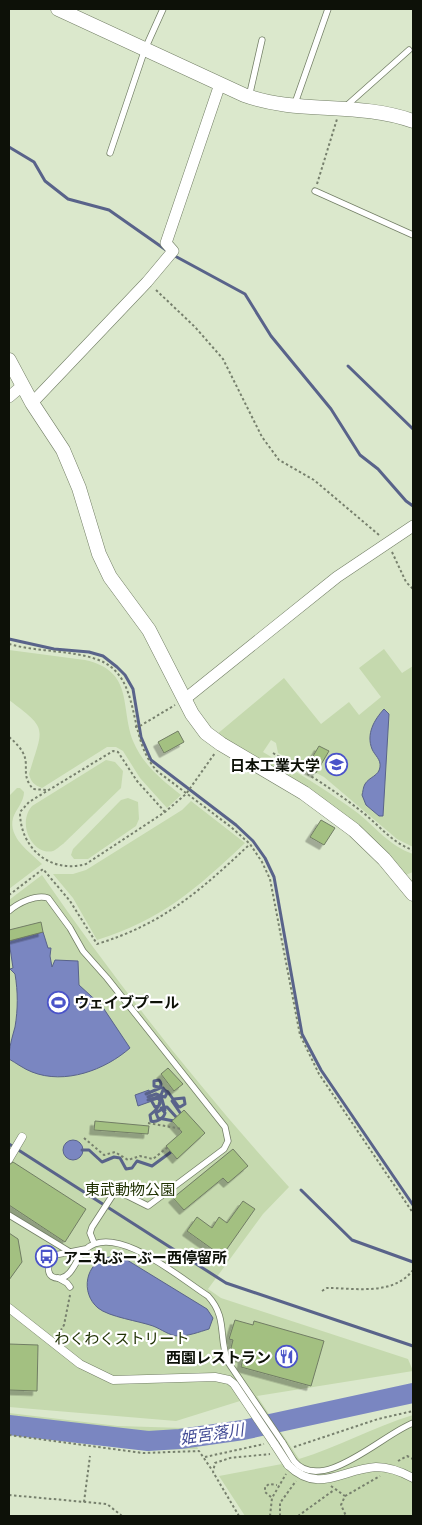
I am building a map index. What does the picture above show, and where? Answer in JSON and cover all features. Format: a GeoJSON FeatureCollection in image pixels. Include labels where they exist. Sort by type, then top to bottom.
{"type":"FeatureCollection","features":[{"type":"Feature","properties":{"kind":"street"},"geometry":{"type":"LineString","coordinates":[[58,9],[220,84],[266,103],[294,106],[341,107],[393,114],[413,121]]}},
{"type":"Feature","properties":{"kind":"street"},"geometry":{"type":"LineString","coordinates":[[32,402],[147,282],[173,251],[166,243],[220,84]]}},
{"type":"Feature","properties":{"kind":"street"},"geometry":{"type":"LineString","coordinates":[[9,360],[22,386],[62,450],[79,488],[99,554],[110,577],[149,630],[182,700],[192,714],[202,727],[221,744],[304,793],[354,830],[384,859],[413,894]]}},
{"type":"Feature","properties":{"kind":"street"},"geometry":{"type":"LineString","coordinates":[[9,397],[22,386]]}},
{"type":"Feature","properties":{"kind":"street"},"geometry":{"type":"LineString","coordinates":[[182,700],[337,577],[413,526]]}},
{"type":"Feature","properties":{"kind":"street"},"geometry":{"type":"LineString","coordinates":[[9,1159],[22,1137]]}},
{"type":"Feature","properties":{"kind":"street"},"geometry":{"type":"LineString","coordinates":[[9,1308],[80,1364],[113,1380],[223,1378],[234,1384],[248,1396],[290,1466],[301,1476],[310,1479],[326,1480],[370,1468],[391,1469],[413,1478]]}},
{"type":"Feature","properties":{"kind":"lane"},"geometry":{"type":"LineString","coordinates":[[110,153],[145,49],[163,9]]}},
{"type":"Feature","properties":{"kind":"lane"},"geometry":{"type":"LineString","coordinates":[[294,106],[328,9]]}},
{"type":"Feature","properties":{"kind":"lane"},"geometry":{"type":"LineString","coordinates":[[249,97],[262,40]]}},
{"type":"Feature","properties":{"kind":"lane"},"geometry":{"type":"LineString","coordinates":[[341,107],[409,50]]}},
{"type":"Feature","properties":{"kind":"lane"},"geometry":{"type":"LineString","coordinates":[[315,191],[413,235]]}},
{"type":"Feature","properties":{"kind":"lane"},"geometry":{"type":"LineString","coordinates":[[9,911],[22,902],[44,896],[48,898],[91,962],[107,978],[225,1127],[228,1135],[224,1149],[148,1206],[116,1190],[90,1233],[94,1244]]}},
{"type":"Feature","properties":{"kind":"lane"},"geometry":{"type":"LineString","coordinates":[[9,1216],[66,1251],[77,1252]]}},
{"type":"Feature","properties":{"kind":"lane"},"geometry":{"type":"LineString","coordinates":[[51,1241],[56,1248],[50,1259],[48,1272],[67,1283],[70,1287]]}},
{"type":"Feature","properties":{"kind":"lane"},"geometry":{"type":"LineString","coordinates":[[50,1259],[55,1255],[77,1252],[105,1241],[134,1247],[208,1296],[217,1306],[222,1319],[224,1352],[248,1396]]}},
{"type":"Feature","properties":{"kind":"lane"},"geometry":{"type":"LineString","coordinates":[[52,1276],[60,1278],[66,1276],[85,1249]]}},
{"type":"Feature","properties":{"kind":"lane"},"geometry":{"type":"LineString","coordinates":[[70,1287],[71,1270]]}},
{"type":"Feature","properties":{"kind":"lane"},"geometry":{"type":"LineString","coordinates":[[290,1466],[309,1471],[329,1470],[343,1464],[399,1428],[413,1422]]}},
{"type":"Feature","properties":{"kind":"path"},"geometry":{"type":"LineString","coordinates":[[315,191],[341,107]]}},
{"type":"Feature","properties":{"kind":"path"},"geometry":{"type":"LineString","coordinates":[[147,282],[195,326],[224,359],[262,437],[279,460],[314,480],[387,542],[406,582],[413,589]]}},
{"type":"Feature","properties":{"kind":"path"},"geometry":{"type":"LineString","coordinates":[[9,644],[39,651],[87,656],[114,668],[124,679],[135,727],[148,761],[186,794],[232,827],[250,844],[270,879],[300,1035],[319,1074],[413,1212]]}},
{"type":"Feature","properties":{"kind":"path"},"geometry":{"type":"LineString","coordinates":[[135,727],[140,726],[182,700]]}},
{"type":"Feature","properties":{"kind":"path"},"geometry":{"type":"LineString","coordinates":[[9,738],[21,747],[26,756],[25,774],[28,784],[32,789],[49,790]]}},
{"type":"Feature","properties":{"kind":"path"},"geometry":{"type":"LineString","coordinates":[[165,812],[137,781],[118,752],[108,753],[30,802],[20,812],[20,826],[25,840],[50,863],[73,867],[86,864],[165,812],[186,794],[221,744]]}},
{"type":"Feature","properties":{"kind":"path"},"geometry":{"type":"LineString","coordinates":[[273,753],[322,782],[362,812],[396,843],[413,850]]}},
{"type":"Feature","properties":{"kind":"path"},"geometry":{"type":"LineString","coordinates":[[9,895],[43,868],[70,902],[97,944],[117,938],[164,915],[202,889],[250,844]]}},
{"type":"Feature","properties":{"kind":"path"},"geometry":{"type":"LineString","coordinates":[[148,1123],[182,1129]]}},
{"type":"Feature","properties":{"kind":"path"},"geometry":{"type":"LineString","coordinates":[[84,1138],[104,1155],[116,1152],[128,1160],[140,1156],[154,1159],[168,1147]]}},
{"type":"Feature","properties":{"kind":"path"},"geometry":{"type":"LineString","coordinates":[[322,1291],[327,1288],[389,1287],[406,1280],[413,1270]]}},
{"type":"Feature","properties":{"kind":"path"},"geometry":{"type":"LineString","coordinates":[[53,1343],[64,1325],[70,1302],[70,1287]]}},
{"type":"Feature","properties":{"kind":"path"},"geometry":{"type":"LineString","coordinates":[[9,1435],[143,1453],[195,1451],[205,1457],[213,1472]]}},
{"type":"Feature","properties":{"kind":"path"},"geometry":{"type":"LineString","coordinates":[[205,1457],[275,1441]]}},
{"type":"Feature","properties":{"kind":"path"},"geometry":{"type":"LineString","coordinates":[[84,1502],[90,1456]]}},
{"type":"Feature","properties":{"kind":"path"},"geometry":{"type":"LineString","coordinates":[[346,1516],[341,1505],[345,1496],[391,1469],[392,1464],[406,1456],[413,1459]]}},
{"type":"Feature","properties":{"kind":"path"},"geometry":{"type":"LineString","coordinates":[[270,1516],[272,1498],[277,1485],[290,1466]]}},
{"type":"Feature","properties":{"kind":"path"},"geometry":{"type":"LineString","coordinates":[[280,1516],[280,1503],[286,1492],[301,1476]]}},
{"type":"Feature","properties":{"kind":"path"},"geometry":{"type":"LineString","coordinates":[[86,1483],[91,1483]]}},
{"type":"Feature","properties":{"kind":"path"},"geometry":{"type":"LineString","coordinates":[[272,1498],[264,1492],[265,1487],[269,1484],[277,1485]]}},
{"type":"Feature","properties":{"kind":"path"},"geometry":{"type":"LineString","coordinates":[[298,1516],[334,1490],[345,1496]]}},
{"type":"Feature","properties":{"kind":"path"},"geometry":{"type":"LineString","coordinates":[[9,1495],[110,1505],[122,1516]]}},
{"type":"Feature","properties":{"kind":"green space","name":"日本工業大学"},"geometry":{"type":"Polygon","coordinates":[[[384,649],[402,673],[413,666],[413,847],[397,839],[324,777],[278,753],[276,743],[271,740],[263,752],[332,795],[355,811],[389,841],[413,854],[413,872],[403,876],[388,855],[216,735],[284,678],[321,724],[349,702],[359,715],[381,697],[359,668],[384,649]]]}},
{"type":"Feature","properties":{"kind":"green space"},"geometry":{"type":"Polygon","coordinates":[[[9,650],[85,660],[101,665],[111,672],[118,681],[122,691],[129,728],[137,750],[153,771],[181,795],[167,808],[140,778],[123,751],[116,747],[107,747],[42,788],[35,784],[29,774],[37,747],[39,731],[37,724],[9,700],[9,650]]]}},
{"type":"Feature","properties":{"kind":"green space"},"geometry":{"type":"Polygon","coordinates":[[[106,760],[115,762],[123,771],[121,788],[57,849],[46,851],[39,849],[29,838],[27,830],[26,822],[32,806],[106,760]]]}},
{"type":"Feature","properties":{"kind":"green space"},"geometry":{"type":"Polygon","coordinates":[[[17,788],[24,792],[23,799],[13,818],[14,832],[21,844],[42,864],[9,889],[9,796],[17,788]]]}},
{"type":"Feature","properties":{"kind":"green space"},"geometry":{"type":"Polygon","coordinates":[[[128,798],[138,802],[139,819],[136,826],[88,859],[74,859],[71,855],[73,849],[121,800],[128,798]]]}},
{"type":"Feature","properties":{"kind":"green space"},"geometry":{"type":"Polygon","coordinates":[[[191,801],[245,843],[210,875],[177,901],[141,922],[97,940],[73,898],[53,874],[73,874],[86,870],[182,810],[191,801]]]}},
{"type":"Feature","properties":{"kind":"green space","name":"東武動物公園"},"geometry":{"type":"Polygon","coordinates":[[[42,875],[70,916],[160,1035],[223,1112],[289,1187],[263,1214],[208,1289],[221,1298],[408,1359],[413,1371],[257,1396],[299,1459],[413,1415],[413,1516],[245,1516],[219,1476],[282,1464],[240,1401],[176,1421],[9,1407],[9,900],[42,875]]]}},
{"type":"Feature","properties":{"kind":"green space"},"geometry":{"type":"Polygon","coordinates":[[[9,1413],[118,1426],[184,1428],[189,1434],[152,1438],[9,1421],[9,1413]]]}},
{"type":"Feature","properties":{"kind":"green space"},"geometry":{"type":"Polygon","coordinates":[[[9,1427],[140,1444],[195,1442],[198,1449],[142,1450],[9,1433],[9,1427]]]}},
{"type":"Feature","properties":{"kind":"water"},"geometry":{"type":"Polygon","coordinates":[[[384,709],[389,714],[383,816],[379,816],[366,805],[362,795],[365,784],[376,774],[380,767],[380,762],[372,749],[370,738],[374,723],[384,709]]]}},
{"type":"Feature","properties":{"kind":"water","name":"ウェイブプール"},"geometry":{"type":"Polygon","coordinates":[[[43,932],[48,948],[51,948],[52,967],[55,960],[78,961],[79,985],[102,1006],[130,1048],[97,1069],[71,1076],[45,1076],[29,1071],[9,1059],[16,1020],[17,987],[15,974],[10,969],[13,968],[9,941],[43,932]]]}},
{"type":"Feature","properties":{"kind":"water"},"geometry":{"type":"Polygon","coordinates":[[[149,1090],[152,1101],[138,1106],[135,1095],[149,1090]]]}},
{"type":"Feature","properties":{"kind":"water"},"geometry":{"type":"Polygon","coordinates":[[[73,1140],[80,1143],[83,1150],[80,1157],[73,1160],[66,1157],[63,1150],[66,1143],[73,1140]]]}},
{"type":"Feature","properties":{"kind":"water"},"geometry":{"type":"Polygon","coordinates":[[[109,1257],[127,1260],[207,1309],[213,1318],[209,1329],[190,1335],[175,1336],[153,1326],[109,1314],[98,1308],[92,1302],[89,1294],[87,1287],[88,1279],[90,1271],[95,1265],[109,1257]]]}},
{"type":"Feature","properties":{"kind":"building"},"geometry":{"type":"Polygon","coordinates":[[[178,731],[184,742],[164,753],[158,742],[178,731]]]}},
{"type":"Feature","properties":{"kind":"building"},"geometry":{"type":"Polygon","coordinates":[[[319,746],[329,751],[316,773],[306,768],[319,746]]]}},
{"type":"Feature","properties":{"kind":"building"},"geometry":{"type":"Polygon","coordinates":[[[321,820],[335,828],[324,845],[310,837],[321,820]]]}},
{"type":"Feature","properties":{"kind":"building"},"geometry":{"type":"Polygon","coordinates":[[[41,922],[43,932],[9,941],[9,930],[41,922]]]}},
{"type":"Feature","properties":{"kind":"building"},"geometry":{"type":"Polygon","coordinates":[[[168,1068],[183,1084],[174,1091],[161,1074],[168,1068]]]}},
{"type":"Feature","properties":{"kind":"building"},"geometry":{"type":"Polygon","coordinates":[[[184,1110],[205,1133],[177,1159],[166,1146],[182,1132],[172,1121],[184,1110]]]}},
{"type":"Feature","properties":{"kind":"building"},"geometry":{"type":"Polygon","coordinates":[[[95,1121],[149,1126],[148,1134],[94,1130],[95,1121]]]}},
{"type":"Feature","properties":{"kind":"building"},"geometry":{"type":"Polygon","coordinates":[[[233,1149],[248,1166],[228,1183],[223,1178],[184,1210],[173,1198],[233,1149]]]}},
{"type":"Feature","properties":{"kind":"building"},"geometry":{"type":"Polygon","coordinates":[[[13,1162],[86,1209],[65,1242],[9,1205],[9,1165],[13,1162]]]}},
{"type":"Feature","properties":{"kind":"building"},"geometry":{"type":"Polygon","coordinates":[[[243,1201],[255,1209],[222,1256],[187,1231],[197,1217],[212,1228],[219,1217],[227,1223],[243,1201]]]}},
{"type":"Feature","properties":{"kind":"building"},"geometry":{"type":"Polygon","coordinates":[[[9,1233],[18,1239],[22,1262],[9,1280],[9,1233]]]}},
{"type":"Feature","properties":{"kind":"building"},"geometry":{"type":"Polygon","coordinates":[[[235,1320],[253,1325],[254,1321],[324,1341],[311,1386],[241,1367],[243,1358],[238,1357],[231,1348],[233,1340],[229,1339],[235,1320]]]}},
{"type":"Feature","properties":{"kind":"building"},"geometry":{"type":"Polygon","coordinates":[[[9,1344],[38,1345],[37,1391],[9,1390],[9,1344]]]}},
{"type":"Feature","properties":{"kind":"waterway"},"geometry":{"type":"LineString","coordinates":[[9,147],[34,162],[45,181],[68,199],[109,210],[166,250]]}},
{"type":"Feature","properties":{"kind":"waterway"},"geometry":{"type":"LineString","coordinates":[[173,255],[245,294],[271,336],[331,409],[360,455],[378,469],[406,501],[413,506]]}},
{"type":"Feature","properties":{"kind":"waterway"},"geometry":{"type":"LineString","coordinates":[[348,366],[413,429]]}},
{"type":"Feature","properties":{"kind":"waterway"},"geometry":{"type":"LineString","coordinates":[[9,639],[54,649],[89,652],[103,656],[117,667],[125,675],[133,689],[141,737],[151,760],[236,825],[253,841],[265,858],[274,877],[302,1034],[321,1070],[413,1205]]}},
{"type":"Feature","properties":{"kind":"waterway"},"geometry":{"type":"LineString","coordinates":[[146,1094],[160,1088],[160,1087],[161,1086],[161,1083],[159,1080],[154,1081],[154,1086],[156,1087],[160,1087],[161,1087],[163,1088],[167,1093],[165,1097],[161,1096]]}},
{"type":"Feature","properties":{"kind":"waterway"},"geometry":{"type":"LineString","coordinates":[[161,1095],[163,1090],[168,1092],[178,1106],[180,1107],[185,1104],[184,1098],[174,1099],[172,1101],[183,1117]]}},
{"type":"Feature","properties":{"kind":"waterway"},"geometry":{"type":"LineString","coordinates":[[148,1097],[156,1094],[161,1096],[165,1110]]}},
{"type":"Feature","properties":{"kind":"waterway"},"geometry":{"type":"LineString","coordinates":[[148,1100],[158,1097],[159,1099],[160,1102],[160,1104],[159,1106],[155,1107],[151,1100],[158,1098],[160,1101],[159,1103],[159,1106],[150,1115],[151,1121],[157,1121],[160,1120],[161,1118],[163,1117],[165,1113],[162,1109],[156,1113],[158,1118],[174,1121]]}},
{"type":"Feature","properties":{"kind":"waterway"},"geometry":{"type":"LineString","coordinates":[[161,1108],[167,1107],[177,1118]]}},
{"type":"Feature","properties":{"kind":"waterway"},"geometry":{"type":"LineString","coordinates":[[9,1144],[226,1283],[413,1346]]}},
{"type":"Feature","properties":{"kind":"waterway"},"geometry":{"type":"LineString","coordinates":[[82,1150],[89,1150],[102,1162],[114,1157],[120,1158],[126,1169],[132,1168],[137,1161],[152,1166],[171,1152]]}},
{"type":"Feature","properties":{"kind":"waterway"},"geometry":{"type":"LineString","coordinates":[[301,1190],[352,1240],[413,1262]]}},
{"type":"Feature","properties":{"kind":"waterway","name":"姫宮落川"},"geometry":{"type":"LineString","coordinates":[[9,1425],[148,1441],[180,1439],[243,1430],[413,1393]]}},
{"type":"Feature","properties":{"kind":"place","name":"日本工業大学"},"geometry":{"type":"Point","coordinates":[336,765]}},
{"type":"Feature","properties":{"kind":"place","name":"ウェイブプール"},"geometry":{"type":"Point","coordinates":[58,1002]}},
{"type":"Feature","properties":{"kind":"place","name":"アニ丸ぶーぶー西停留所"},"geometry":{"type":"Point","coordinates":[47,1257]}},
{"type":"Feature","properties":{"kind":"place","name":"西園レストラン"},"geometry":{"type":"Point","coordinates":[287,1357]}},
{"type":"Feature","properties":{"kind":"park label","name":"わくわくストリート"},"geometry":{"type":"Point","coordinates":[122,1338]}}]}
